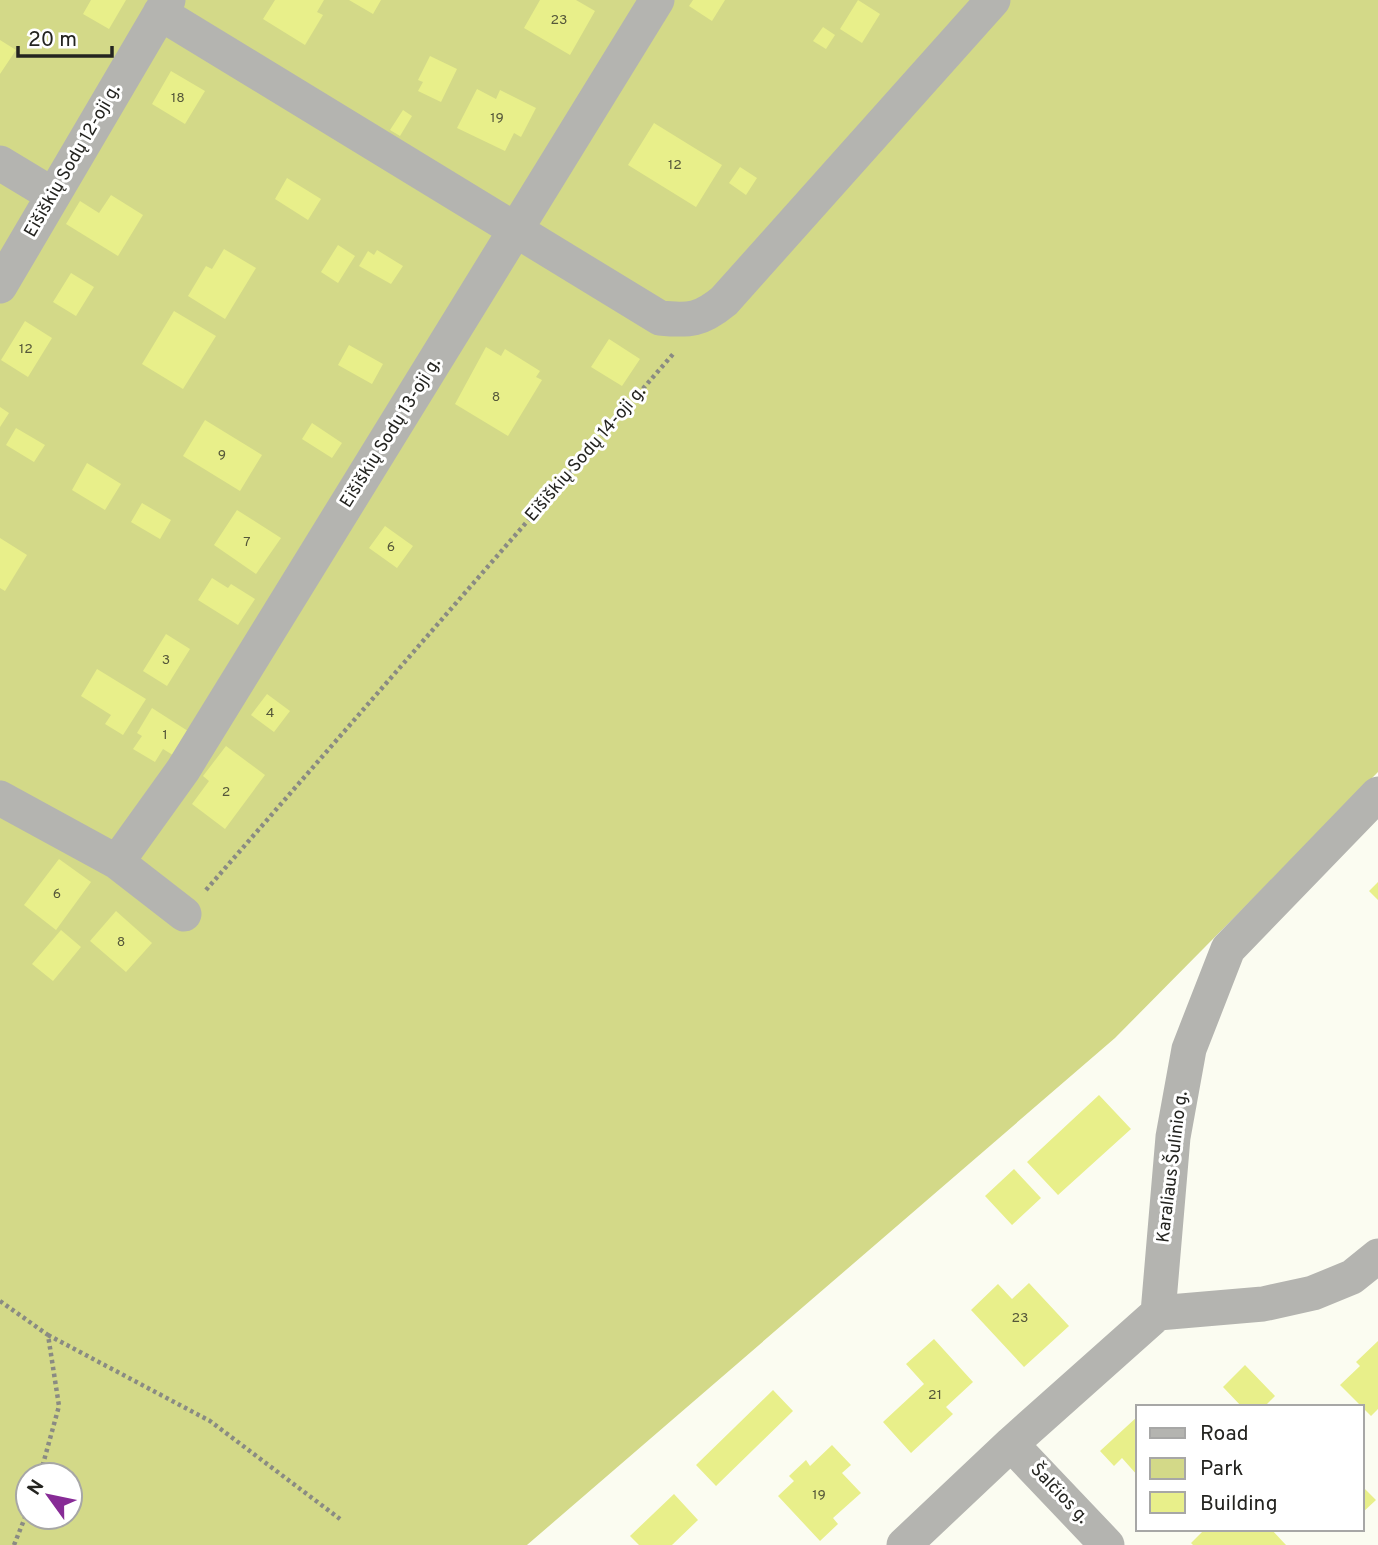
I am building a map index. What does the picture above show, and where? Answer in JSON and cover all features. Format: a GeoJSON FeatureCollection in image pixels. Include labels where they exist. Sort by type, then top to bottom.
{"type":"FeatureCollection","features":[{"type":"Feature","properties":{"kind":"street","name":"Eišiškių Sodų 13-oji g."},"geometry":{"type":"LineString","coordinates":[[117,862],[183,769],[657,0]]}},
{"type":"Feature","properties":{"kind":"street"},"geometry":{"type":"LineString","coordinates":[[164,6],[516,232],[660,318],[681,320],[705,317],[733,291],[993,0]]}},
{"type":"Feature","properties":{"kind":"street","name":"Eišiškių Sodų 12-oji g."},"geometry":{"type":"LineString","coordinates":[[0,286],[164,6]]}},
{"type":"Feature","properties":{"kind":"street"},"geometry":{"type":"LineString","coordinates":[[0,163],[52,195]]}},
{"type":"Feature","properties":{"kind":"street","name":"Karaliaus Šulinio g."},"geometry":{"type":"LineString","coordinates":[[1158,1313],[1173,1137],[1189,1049],[1228,949],[1378,794]]}},
{"type":"Feature","properties":{"kind":"street"},"geometry":{"type":"LineString","coordinates":[[0,798],[117,862],[184,914]]}},
{"type":"Feature","properties":{"kind":"street"},"geometry":{"type":"LineString","coordinates":[[904,1545],[1011,1444],[1158,1313],[1263,1304],[1313,1293],[1352,1277],[1378,1256]]}},
{"type":"Feature","properties":{"kind":"street","name":"Šalčios g."},"geometry":{"type":"LineString","coordinates":[[1011,1444],[1107,1545]]}},
{"type":"Feature","properties":{"kind":"path","name":"Eišiškių Sodų 14-oji g."},"geometry":{"type":"LineString","coordinates":[[184,914],[705,317]]}},
{"type":"Feature","properties":{"kind":"path"},"geometry":{"type":"LineString","coordinates":[[0,1301],[48,1335],[210,1421],[340,1519]]}},
{"type":"Feature","properties":{"kind":"path"},"geometry":{"type":"LineString","coordinates":[[44,1461],[59,1406],[48,1335]]}},
{"type":"Feature","properties":{"kind":"green space"},"geometry":{"type":"Polygon","coordinates":[[[0,0],[1378,0],[1378,772],[1115,1038],[527,1545],[0,1545],[0,0]]]}},
{"type":"Feature","properties":{"kind":"building"},"geometry":{"type":"Polygon","coordinates":[[[91,0],[126,0],[109,29],[83,14],[91,0]]]}},
{"type":"Feature","properties":{"kind":"building"},"geometry":{"type":"Polygon","coordinates":[[[275,0],[324,0],[317,12],[323,15],[305,45],[263,19],[275,0]]]}},
{"type":"Feature","properties":{"kind":"building"},"geometry":{"type":"Polygon","coordinates":[[[349,0],[381,0],[373,14],[349,0]]]}},
{"type":"Feature","properties":{"kind":"building"},"geometry":{"type":"Polygon","coordinates":[[[540,0],[576,0],[595,11],[570,55],[524,28],[540,0]]]}},
{"type":"Feature","properties":{"kind":"building"},"geometry":{"type":"Polygon","coordinates":[[[693,0],[725,0],[712,21],[689,6],[693,0]]]}},
{"type":"Feature","properties":{"kind":"building"},"geometry":{"type":"Polygon","coordinates":[[[858,0],[880,14],[862,43],[840,29],[858,0]]]}},
{"type":"Feature","properties":{"kind":"building"},"geometry":{"type":"Polygon","coordinates":[[[823,27],[835,35],[826,49],[813,41],[823,27]]]}},
{"type":"Feature","properties":{"kind":"building"},"geometry":{"type":"Polygon","coordinates":[[[0,40],[16,50],[0,74],[0,40]]]}},
{"type":"Feature","properties":{"kind":"building"},"geometry":{"type":"Polygon","coordinates":[[[430,56],[457,69],[441,102],[418,91],[423,82],[418,80],[430,56]]]}},
{"type":"Feature","properties":{"kind":"building"},"geometry":{"type":"Polygon","coordinates":[[[171,71],[205,91],[185,124],[152,104],[171,71]]]}},
{"type":"Feature","properties":{"kind":"building"},"geometry":{"type":"Polygon","coordinates":[[[477,89],[496,99],[500,90],[536,108],[521,137],[514,133],[505,151],[457,128],[477,89]]]}},
{"type":"Feature","properties":{"kind":"building"},"geometry":{"type":"Polygon","coordinates":[[[403,110],[412,116],[400,136],[390,130],[403,110]]]}},
{"type":"Feature","properties":{"kind":"building"},"geometry":{"type":"Polygon","coordinates":[[[654,123],[722,165],[696,207],[628,165],[654,123]]]}},
{"type":"Feature","properties":{"kind":"building"},"geometry":{"type":"Polygon","coordinates":[[[740,167],[757,178],[746,195],[729,183],[740,167]]]}},
{"type":"Feature","properties":{"kind":"building"},"geometry":{"type":"Polygon","coordinates":[[[287,178],[321,199],[308,220],[275,199],[287,178]]]}},
{"type":"Feature","properties":{"kind":"building"},"geometry":{"type":"Polygon","coordinates":[[[111,195],[143,215],[118,256],[66,224],[80,201],[99,213],[111,195]]]}},
{"type":"Feature","properties":{"kind":"building"},"geometry":{"type":"Polygon","coordinates":[[[338,245],[355,256],[338,283],[321,272],[338,245]]]}},
{"type":"Feature","properties":{"kind":"building"},"geometry":{"type":"Polygon","coordinates":[[[224,249],[256,268],[225,319],[188,296],[206,266],[212,269],[224,249]]]}},
{"type":"Feature","properties":{"kind":"building"},"geometry":{"type":"Polygon","coordinates":[[[377,250],[403,266],[391,284],[359,266],[368,251],[374,255],[377,250]]]}},
{"type":"Feature","properties":{"kind":"building"},"geometry":{"type":"Polygon","coordinates":[[[71,273],[94,287],[76,316],[53,302],[71,273]]]}},
{"type":"Feature","properties":{"kind":"building"},"geometry":{"type":"Polygon","coordinates":[[[174,311],[216,336],[183,389],[142,364],[174,311]]]}},
{"type":"Feature","properties":{"kind":"building"},"geometry":{"type":"Polygon","coordinates":[[[25,321],[52,338],[28,377],[1,360],[25,321]]]}},
{"type":"Feature","properties":{"kind":"building"},"geometry":{"type":"Polygon","coordinates":[[[609,339],[640,359],[622,386],[591,367],[609,339]]]}},
{"type":"Feature","properties":{"kind":"building"},"geometry":{"type":"Polygon","coordinates":[[[349,345],[383,364],[372,384],[338,365],[349,345]]]}},
{"type":"Feature","properties":{"kind":"building"},"geometry":{"type":"Polygon","coordinates":[[[486,347],[501,356],[505,349],[540,371],[536,377],[542,380],[508,436],[455,404],[486,347]]]}},
{"type":"Feature","properties":{"kind":"building"},"geometry":{"type":"Polygon","coordinates":[[[0,407],[9,413],[0,427],[0,407]]]}},
{"type":"Feature","properties":{"kind":"building"},"geometry":{"type":"Polygon","coordinates":[[[205,420],[262,455],[240,491],[183,456],[205,420]]]}},
{"type":"Feature","properties":{"kind":"building"},"geometry":{"type":"Polygon","coordinates":[[[312,423],[342,443],[332,458],[302,439],[312,423]]]}},
{"type":"Feature","properties":{"kind":"building"},"geometry":{"type":"Polygon","coordinates":[[[16,428],[45,445],[34,462],[6,445],[16,428]]]}},
{"type":"Feature","properties":{"kind":"building"},"geometry":{"type":"Polygon","coordinates":[[[87,463],[121,484],[105,510],[72,490],[87,463]]]}},
{"type":"Feature","properties":{"kind":"building"},"geometry":{"type":"Polygon","coordinates":[[[142,503],[171,520],[160,539],[131,522],[142,503]]]}},
{"type":"Feature","properties":{"kind":"building"},"geometry":{"type":"Polygon","coordinates":[[[237,510],[281,538],[256,574],[214,545],[237,510]]]}},
{"type":"Feature","properties":{"kind":"building"},"geometry":{"type":"Polygon","coordinates":[[[385,526],[413,546],[397,568],[369,548],[385,526]]]}},
{"type":"Feature","properties":{"kind":"building"},"geometry":{"type":"Polygon","coordinates":[[[0,538],[27,555],[5,591],[0,588],[0,538]]]}},
{"type":"Feature","properties":{"kind":"building"},"geometry":{"type":"Polygon","coordinates":[[[212,578],[228,588],[231,584],[255,599],[238,625],[198,600],[212,578]]]}},
{"type":"Feature","properties":{"kind":"building"},"geometry":{"type":"Polygon","coordinates":[[[166,634],[190,649],[167,686],[143,671],[166,634]]]}},
{"type":"Feature","properties":{"kind":"building"},"geometry":{"type":"Polygon","coordinates":[[[97,669],[146,699],[123,735],[105,724],[111,715],[81,696],[97,669]]]}},
{"type":"Feature","properties":{"kind":"building"},"geometry":{"type":"Polygon","coordinates":[[[267,694],[290,711],[274,732],[251,715],[267,694]]]}},
{"type":"Feature","properties":{"kind":"building"},"geometry":{"type":"Polygon","coordinates":[[[152,708],[191,733],[176,757],[163,749],[155,762],[133,749],[142,736],[137,733],[152,708]]]}},
{"type":"Feature","properties":{"kind":"building"},"geometry":{"type":"Polygon","coordinates":[[[226,746],[265,775],[225,829],[192,804],[209,781],[203,776],[226,746]]]}},
{"type":"Feature","properties":{"kind":"building"},"geometry":{"type":"Polygon","coordinates":[[[59,859],[91,882],[56,930],[24,905],[59,859]]]}},
{"type":"Feature","properties":{"kind":"building"},"geometry":{"type":"Polygon","coordinates":[[[1378,882],[1378,900],[1369,891],[1378,882]]]}},
{"type":"Feature","properties":{"kind":"building"},"geometry":{"type":"Polygon","coordinates":[[[116,911],[152,943],[126,972],[90,941],[116,911]]]}},
{"type":"Feature","properties":{"kind":"building"},"geometry":{"type":"Polygon","coordinates":[[[61,930],[81,947],[53,981],[32,964],[61,930]]]}},
{"type":"Feature","properties":{"kind":"building"},"geometry":{"type":"Polygon","coordinates":[[[1099,1095],[1131,1129],[1058,1195],[1027,1162],[1099,1095]]]}},
{"type":"Feature","properties":{"kind":"building"},"geometry":{"type":"Polygon","coordinates":[[[1014,1169],[1041,1198],[1012,1225],[985,1196],[1014,1169]]]}},
{"type":"Feature","properties":{"kind":"building"},"geometry":{"type":"Polygon","coordinates":[[[1029,1283],[1069,1326],[1024,1367],[971,1310],[998,1284],[1012,1299],[1029,1283]]]}},
{"type":"Feature","properties":{"kind":"building"},"geometry":{"type":"Polygon","coordinates":[[[934,1339],[973,1382],[946,1407],[953,1414],[911,1453],[883,1422],[924,1384],[906,1364],[934,1339]]]}},
{"type":"Feature","properties":{"kind":"building"},"geometry":{"type":"Polygon","coordinates":[[[1378,1341],[1378,1409],[1371,1416],[1364,1409],[1364,1405],[1360,1405],[1340,1385],[1360,1366],[1356,1362],[1378,1341]]]}},
{"type":"Feature","properties":{"kind":"building"},"geometry":{"type":"Polygon","coordinates":[[[1245,1365],[1275,1396],[1266,1405],[1240,1405],[1223,1387],[1245,1365]]]}},
{"type":"Feature","properties":{"kind":"building"},"geometry":{"type":"Polygon","coordinates":[[[773,1390],[793,1411],[716,1486],[696,1465],[773,1390]]]}},
{"type":"Feature","properties":{"kind":"building"},"geometry":{"type":"Polygon","coordinates":[[[1136,1418],[1136,1474],[1122,1458],[1114,1466],[1100,1451],[1136,1418]]]}},
{"type":"Feature","properties":{"kind":"building"},"geometry":{"type":"Polygon","coordinates":[[[832,1445],[851,1465],[842,1473],[861,1493],[833,1518],[838,1524],[820,1541],[778,1496],[794,1481],[789,1476],[806,1460],[810,1466],[832,1445]]]}},
{"type":"Feature","properties":{"kind":"building"},"geometry":{"type":"Polygon","coordinates":[[[1364,1488],[1376,1500],[1364,1511],[1364,1488]]]}},
{"type":"Feature","properties":{"kind":"building"},"geometry":{"type":"Polygon","coordinates":[[[674,1494],[698,1520],[672,1545],[639,1545],[630,1536],[674,1494]]]}},
{"type":"Feature","properties":{"kind":"building"},"geometry":{"type":"Polygon","coordinates":[[[1203,1531],[1273,1531],[1286,1545],[1193,1545],[1191,1543],[1203,1531]]]}}]}
